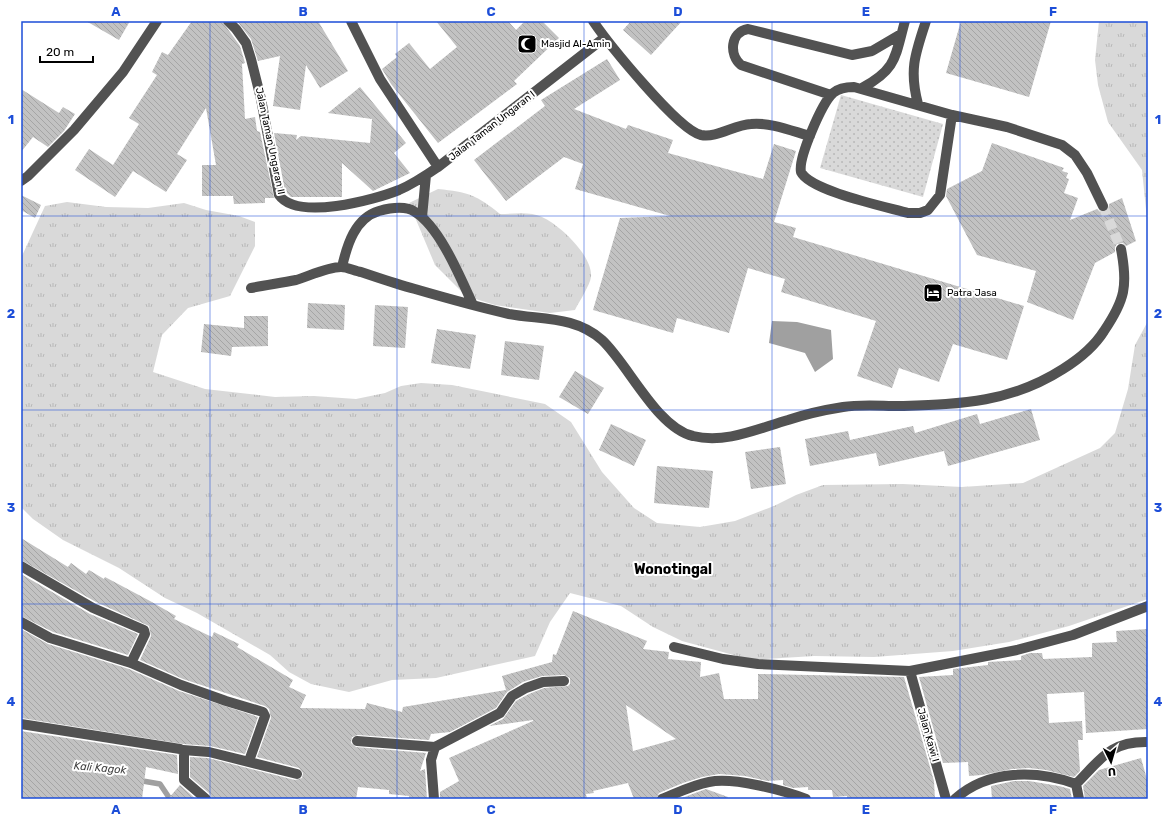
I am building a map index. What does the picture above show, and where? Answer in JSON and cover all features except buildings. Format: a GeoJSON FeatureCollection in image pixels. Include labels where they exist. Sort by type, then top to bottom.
{"type":"FeatureCollection","features":[{"type":"Feature","properties":{"kind":"street"},"geometry":{"type":"LineString","coordinates":[[21,181],[28,176],[74,130],[123,72],[157,21]]}},
{"type":"Feature","properties":{"kind":"street","name":"Jalan Taman Ungaran II"},"geometry":{"type":"LineString","coordinates":[[228,21],[236,28],[246,43],[261,99],[279,195],[283,200],[289,204],[308,207],[335,206],[360,201],[397,191],[438,167]]}},
{"type":"Feature","properties":{"kind":"street","name":"Jalan Taman Ungaran I"},"geometry":{"type":"LineString","coordinates":[[351,21],[380,79],[438,167],[604,38]]}},
{"type":"Feature","properties":{"kind":"street"},"geometry":{"type":"LineString","coordinates":[[593,21],[604,38],[667,110],[693,133],[709,135],[735,126],[752,124],[810,136]]}},
{"type":"Feature","properties":{"kind":"street"},"geometry":{"type":"LineString","coordinates":[[862,88],[879,79],[888,70],[905,21]]}},
{"type":"Feature","properties":{"kind":"street"},"geometry":{"type":"LineString","coordinates":[[918,104],[912,73],[926,21]]}},
{"type":"Feature","properties":{"kind":"street"},"geometry":{"type":"LineString","coordinates":[[831,95],[741,65],[736,61],[733,53],[733,44],[736,36],[741,31],[748,29],[852,55],[872,51],[901,34]]}},
{"type":"Feature","properties":{"kind":"street"},"geometry":{"type":"LineString","coordinates":[[952,115],[940,195],[932,207],[920,213],[908,213],[825,189],[810,182],[802,175],[800,166],[810,136],[821,111],[831,95],[843,88],[862,88],[952,115],[1007,127],[1062,145],[1075,156],[1087,173],[1103,206]]}},
{"type":"Feature","properties":{"kind":"street"},"geometry":{"type":"LineString","coordinates":[[422,217],[426,175]]}},
{"type":"Feature","properties":{"kind":"street"},"geometry":{"type":"LineString","coordinates":[[342,267],[345,253],[359,223],[368,216],[377,212],[398,208],[414,211],[422,217],[437,236],[452,260],[473,305]]}},
{"type":"Feature","properties":{"kind":"street"},"geometry":{"type":"LineString","coordinates":[[250,288],[294,280],[342,267],[403,286],[473,305],[512,314],[561,320],[576,324],[592,332],[603,342],[655,408],[674,426],[688,436],[721,438],[744,434],[813,412],[840,408],[972,401],[1006,396],[1033,386],[1071,364],[1087,352],[1100,338],[1111,321],[1120,303],[1125,285],[1125,271],[1121,249]]}},
{"type":"Feature","properties":{"kind":"street"},"geometry":{"type":"LineString","coordinates":[[21,566],[93,608],[144,630],[145,634],[131,663]]}},
{"type":"Feature","properties":{"kind":"street"},"geometry":{"type":"LineString","coordinates":[[674,647],[723,659],[758,664],[910,671],[1018,650],[1066,637],[1102,625],[1148,606]]}},
{"type":"Feature","properties":{"kind":"street"},"geometry":{"type":"LineString","coordinates":[[21,622],[50,638],[131,663],[181,685],[263,712],[265,716],[249,761]]}},
{"type":"Feature","properties":{"kind":"street","name":"Jalan Kawi I"},"geometry":{"type":"LineString","coordinates":[[910,671],[946,799]]}},
{"type":"Feature","properties":{"kind":"street"},"geometry":{"type":"LineString","coordinates":[[357,741],[435,747],[500,713],[512,696],[526,688],[543,682],[564,681]]}},
{"type":"Feature","properties":{"kind":"street"},"geometry":{"type":"LineString","coordinates":[[21,724],[56,731],[102,736],[183,750],[209,752],[298,774]]}},
{"type":"Feature","properties":{"kind":"street"},"geometry":{"type":"LineString","coordinates":[[1076,784],[1111,749],[1124,744],[1148,742]]}},
{"type":"Feature","properties":{"kind":"street"},"geometry":{"type":"LineString","coordinates":[[434,799],[431,760],[435,747]]}},
{"type":"Feature","properties":{"kind":"street"},"geometry":{"type":"LineString","coordinates":[[183,750],[184,780],[206,799]]}},
{"type":"Feature","properties":{"kind":"street"},"geometry":{"type":"LineString","coordinates":[[955,799],[965,790],[976,784],[991,779],[1011,776],[1030,774],[1056,777],[1076,784]]}},
{"type":"Feature","properties":{"kind":"street"},"geometry":{"type":"LineString","coordinates":[[662,799],[709,782],[723,781],[762,787],[806,799]]}},
{"type":"Feature","properties":{"kind":"street"},"geometry":{"type":"LineString","coordinates":[[1076,784],[1079,799]]}},
{"type":"Feature","properties":{"kind":"green space"},"geometry":{"type":"Polygon","coordinates":[[[1099,21],[1148,21],[1148,229],[1142,170],[1108,122],[1098,85],[1095,60],[1099,21]]]}},
{"type":"Feature","properties":{"kind":"green space"},"geometry":{"type":"Polygon","coordinates":[[[841,95],[943,124],[923,197],[820,168],[841,95]]]}},
{"type":"Feature","properties":{"kind":"green space"},"geometry":{"type":"Polygon","coordinates":[[[438,189],[465,193],[485,202],[500,214],[527,213],[537,215],[549,221],[566,234],[587,260],[591,277],[587,289],[575,310],[550,313],[495,305],[466,296],[435,265],[409,203],[438,189]]]}},
{"type":"Feature","properties":{"kind":"green space"},"geometry":{"type":"Polygon","coordinates":[[[67,202],[106,207],[148,208],[184,203],[206,210],[239,216],[255,222],[255,246],[230,296],[188,308],[162,335],[153,372],[205,389],[275,397],[314,396],[356,399],[385,393],[401,386],[421,383],[452,385],[545,404],[571,422],[602,472],[634,508],[657,523],[700,527],[735,521],[823,485],[903,484],[962,487],[1023,483],[1100,448],[1115,433],[1128,389],[1135,345],[1148,321],[1148,599],[1069,626],[1009,642],[953,651],[874,657],[814,656],[752,660],[682,641],[653,627],[621,606],[570,593],[550,622],[535,656],[436,678],[392,680],[349,692],[311,684],[289,672],[270,655],[197,613],[165,598],[119,568],[63,540],[33,519],[21,507],[21,258],[45,206],[67,202]]]}},
{"type":"Feature","properties":{"kind":"shaded area"},"geometry":{"type":"Polygon","coordinates":[[[772,321],[797,322],[831,330],[833,359],[815,372],[805,353],[769,343],[772,321]]]}},
{"type":"Feature","properties":{"kind":"waterway","name":"Kali Kagok"},"geometry":{"type":"LineString","coordinates":[[137,780],[160,784],[170,799]]}},
{"type":"Feature","properties":{"kind":"tunnel"},"geometry":{"type":"LineString","coordinates":[[1103,206],[1121,249]]}},
{"type":"Feature","properties":{"kind":"place","name":"Masjid Al-Amin"},"geometry":{"type":"Point","coordinates":[527,44]}},
{"type":"Feature","properties":{"kind":"place","name":"Patra Jasa"},"geometry":{"type":"Point","coordinates":[933,293]}},
{"type":"Feature","properties":{"kind":"district","name":"Wonotingal"},"geometry":{"type":"Point","coordinates":[673,569]}}]}
